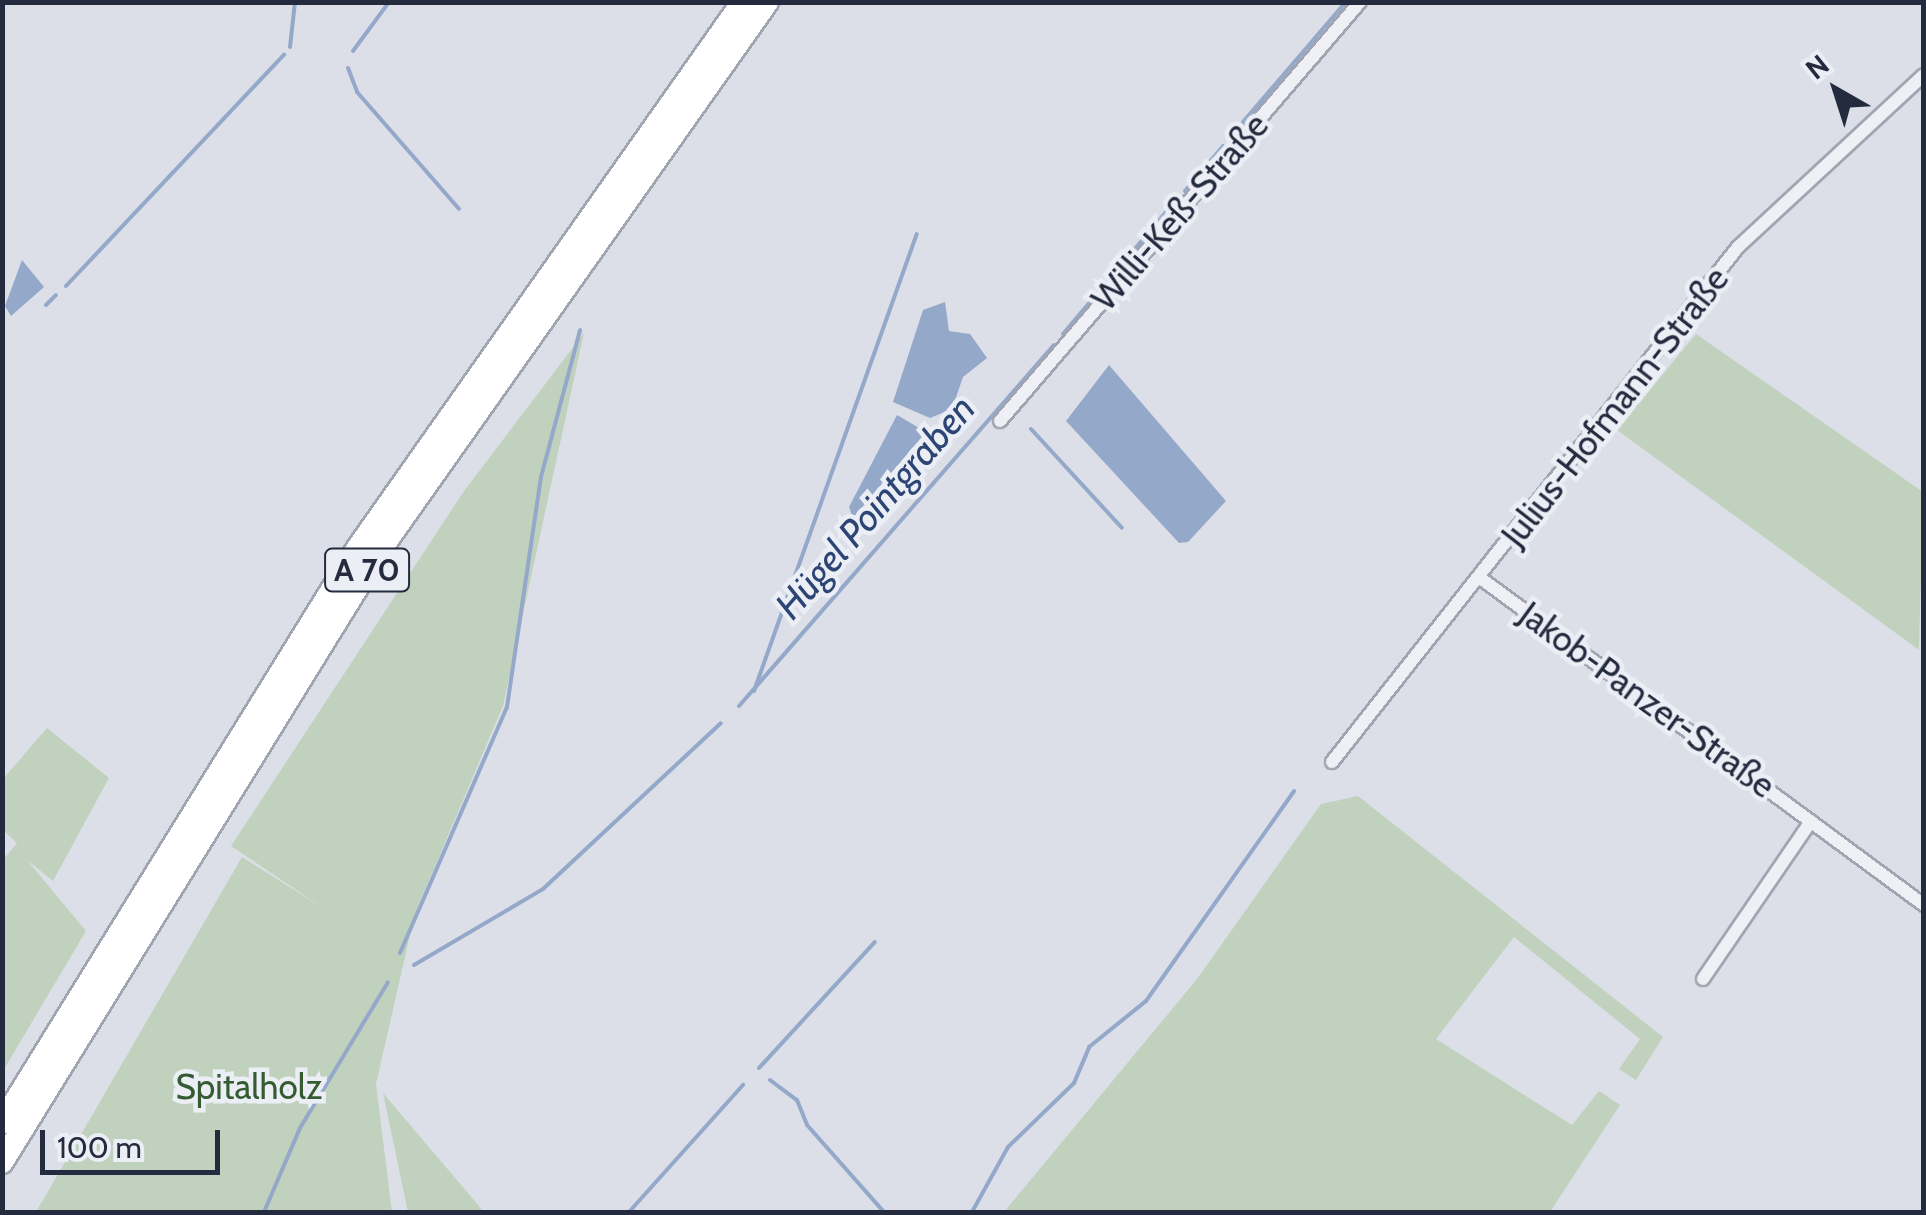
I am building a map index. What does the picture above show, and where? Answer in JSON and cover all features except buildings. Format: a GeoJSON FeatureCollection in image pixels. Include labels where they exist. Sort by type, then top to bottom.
{"type":"FeatureCollection","features":[{"type":"Feature","properties":{"kind":"highway","name":"A 70"},"geometry":{"type":"LineString","coordinates":[[2,1123],[348,562],[743,2]]}},
{"type":"Feature","properties":{"kind":"highway","name":"A 70"},"geometry":{"type":"LineString","coordinates":[[2,1162],[382,547],[767,2]]}},
{"type":"Feature","properties":{"kind":"street","name":"Willi-Keß-Straße"},"geometry":{"type":"LineString","coordinates":[[1000,421],[1360,2]]}},
{"type":"Feature","properties":{"kind":"street","name":"Julius-Hofmann-Straße"},"geometry":{"type":"LineString","coordinates":[[1332,762],[1483,580],[1754,230],[1924,75]]}},
{"type":"Feature","properties":{"kind":"street","name":"Jakob-Panzer-Straße"},"geometry":{"type":"LineString","coordinates":[[1483,580],[1924,905]]}},
{"type":"Feature","properties":{"kind":"street","name":"Jakob-Panzer-Straße"},"geometry":{"type":"LineString","coordinates":[[1702,979],[1811,821]]}},
{"type":"Feature","properties":{"kind":"green space","name":"Spitalholz"},"geometry":{"type":"Polygon","coordinates":[[[584,333],[503,706],[415,913],[376,1084],[392,1212],[36,1212],[242,857],[323,908],[231,846],[464,491],[584,333]]]}},
{"type":"Feature","properties":{"kind":"green space"},"geometry":{"type":"Polygon","coordinates":[[[1696,334],[1923,492],[1919,650],[1617,430],[1696,334]]]}},
{"type":"Feature","properties":{"kind":"green space"},"geometry":{"type":"Polygon","coordinates":[[[47,728],[109,778],[53,881],[27,860],[86,931],[3,1071],[3,860],[17,843],[3,830],[3,779],[47,728]]]}},
{"type":"Feature","properties":{"kind":"green space"},"geometry":{"type":"Polygon","coordinates":[[[1358,796],[1663,1037],[1636,1080],[1619,1069],[1640,1039],[1514,937],[1436,1039],[1572,1125],[1599,1091],[1620,1105],[1550,1212],[1004,1212],[1197,979],[1321,804],[1358,796]]]}},
{"type":"Feature","properties":{"kind":"green space"},"geometry":{"type":"Polygon","coordinates":[[[383,1093],[484,1212],[408,1212],[383,1093]]]}},
{"type":"Feature","properties":{"kind":"water"},"geometry":{"type":"Polygon","coordinates":[[[22,260],[44,287],[11,316],[5,306],[22,260]]]}},
{"type":"Feature","properties":{"kind":"water"},"geometry":{"type":"Polygon","coordinates":[[[945,302],[949,331],[970,334],[987,358],[963,377],[952,409],[930,418],[893,402],[923,310],[945,302]]]}},
{"type":"Feature","properties":{"kind":"water"},"geometry":{"type":"Polygon","coordinates":[[[1109,365],[1226,501],[1188,542],[1179,543],[1066,421],[1109,365]]]}},
{"type":"Feature","properties":{"kind":"water"},"geometry":{"type":"Polygon","coordinates":[[[897,415],[926,432],[853,518],[849,507],[897,415]]]}},
{"type":"Feature","properties":{"kind":"waterway"},"geometry":{"type":"LineString","coordinates":[[290,47],[295,2]]}},
{"type":"Feature","properties":{"kind":"waterway"},"geometry":{"type":"LineString","coordinates":[[353,51],[389,2]]}},
{"type":"Feature","properties":{"kind":"waterway","name":"Hügel Pointgraben"},"geometry":{"type":"LineString","coordinates":[[1243,122],[1346,2]]}},
{"type":"Feature","properties":{"kind":"waterway"},"geometry":{"type":"LineString","coordinates":[[66,286],[284,55]]}},
{"type":"Feature","properties":{"kind":"waterway"},"geometry":{"type":"LineString","coordinates":[[348,68],[357,92],[459,209]]}},
{"type":"Feature","properties":{"kind":"waterway","name":"Hügel Pointgraben"},"geometry":{"type":"LineString","coordinates":[[1185,191],[1223,146]]}},
{"type":"Feature","properties":{"kind":"waterway","name":"Hügel Pointgraben"},"geometry":{"type":"LineString","coordinates":[[1063,334],[1167,211]]}},
{"type":"Feature","properties":{"kind":"waterway"},"geometry":{"type":"LineString","coordinates":[[754,691],[917,234]]}},
{"type":"Feature","properties":{"kind":"waterway"},"geometry":{"type":"LineString","coordinates":[[46,305],[56,295]]}},
{"type":"Feature","properties":{"kind":"waterway"},"geometry":{"type":"LineString","coordinates":[[400,953],[507,707],[541,477],[580,330]]}},
{"type":"Feature","properties":{"kind":"waterway","name":"Hügel Pointgraben"},"geometry":{"type":"LineString","coordinates":[[739,706],[1054,345]]}},
{"type":"Feature","properties":{"kind":"waterway"},"geometry":{"type":"LineString","coordinates":[[1031,429],[1122,528]]}},
{"type":"Feature","properties":{"kind":"waterway","name":"Hügel Pointgraben"},"geometry":{"type":"LineString","coordinates":[[414,965],[543,889],[721,723]]}},
{"type":"Feature","properties":{"kind":"waterway"},"geometry":{"type":"LineString","coordinates":[[972,1212],[1008,1147],[1074,1083],[1089,1047],[1146,1001],[1294,791]]}},
{"type":"Feature","properties":{"kind":"waterway"},"geometry":{"type":"LineString","coordinates":[[759,1068],[875,942]]}},
{"type":"Feature","properties":{"kind":"waterway","name":"Hügel Pointgraben"},"geometry":{"type":"LineString","coordinates":[[264,1212],[300,1128],[388,982]]}},
{"type":"Feature","properties":{"kind":"waterway"},"geometry":{"type":"LineString","coordinates":[[770,1080],[797,1100],[807,1125],[884,1212]]}},
{"type":"Feature","properties":{"kind":"waterway"},"geometry":{"type":"LineString","coordinates":[[629,1212],[743,1085]]}}]}
